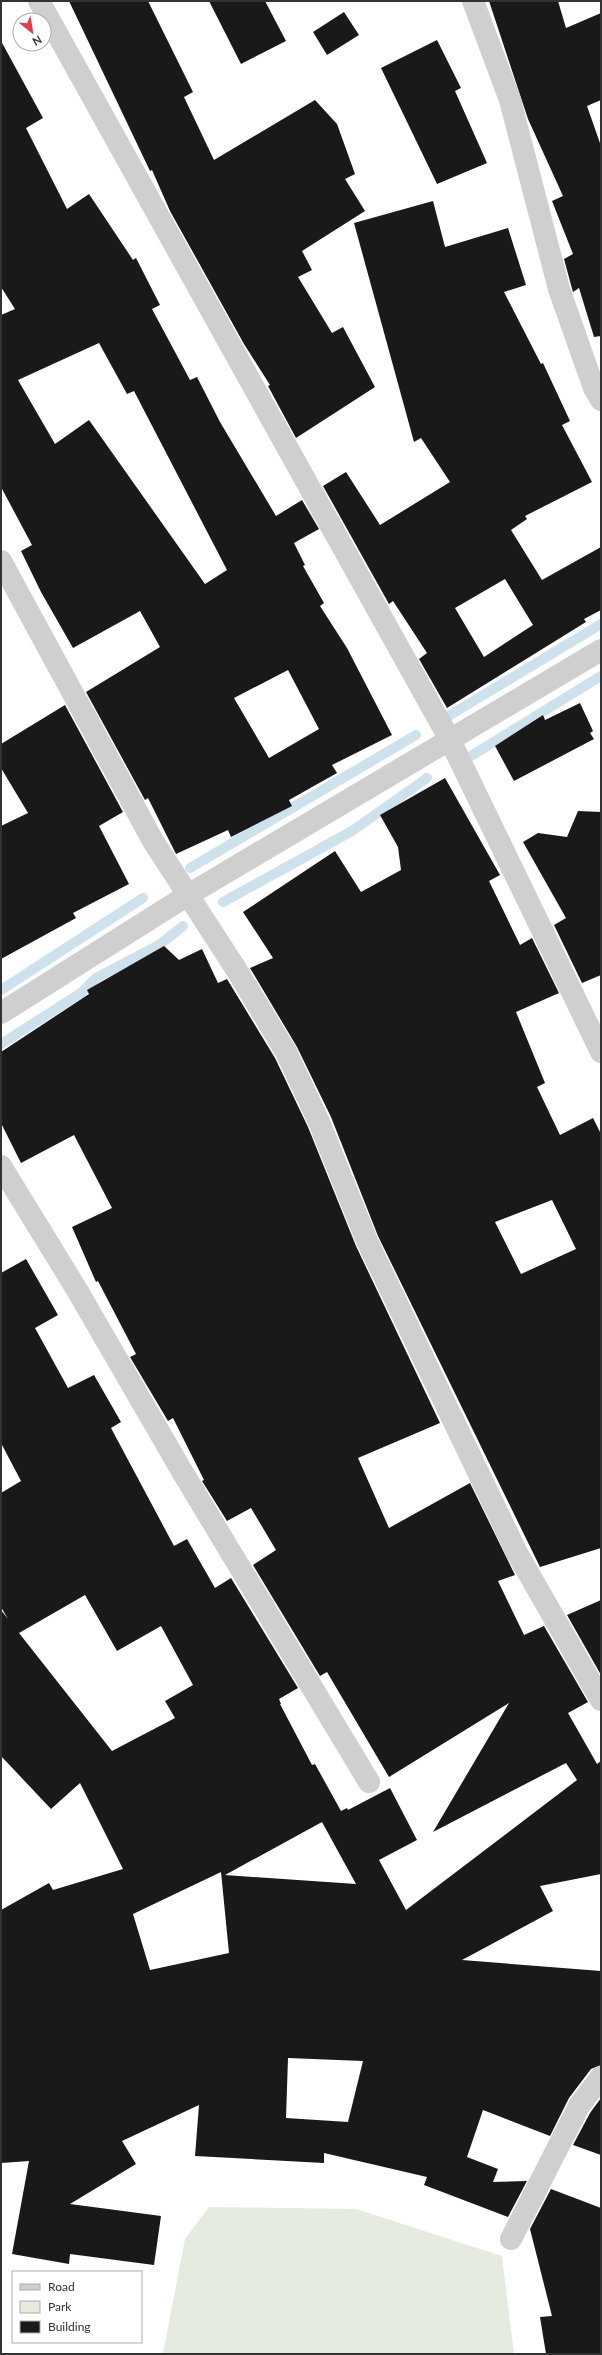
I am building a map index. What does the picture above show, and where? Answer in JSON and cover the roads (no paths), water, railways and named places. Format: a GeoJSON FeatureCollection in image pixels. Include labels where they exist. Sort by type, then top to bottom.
{"type":"FeatureCollection","features":[{"type":"Feature","properties":{"kind":"street"},"geometry":{"type":"LineString","coordinates":[[39,1],[450,740],[601,1052]]}},
{"type":"Feature","properties":{"kind":"street"},"geometry":{"type":"LineString","coordinates":[[473,1],[514,112],[559,289],[594,388],[601,400]]}},
{"type":"Feature","properties":{"kind":"street"},"geometry":{"type":"LineString","coordinates":[[1,561],[146,827],[188,896],[236,969],[286,1052],[319,1122],[367,1241],[517,1553],[601,1700]]}},
{"type":"Feature","properties":{"kind":"street"},"geometry":{"type":"LineString","coordinates":[[1,1013],[188,896],[601,650]]}},
{"type":"Feature","properties":{"kind":"street"},"geometry":{"type":"LineString","coordinates":[[1,1166],[77,1290],[183,1473],[369,1782]]}},
{"type":"Feature","properties":{"kind":"street"},"geometry":{"type":"LineString","coordinates":[[511,2239],[579,2106],[601,2077]]}},
{"type":"Feature","properties":{"kind":"waterway"},"geometry":{"type":"LineString","coordinates":[[445,718],[601,624]]}},
{"type":"Feature","properties":{"kind":"waterway"},"geometry":{"type":"LineString","coordinates":[[466,759],[601,676]]}},
{"type":"Feature","properties":{"kind":"waterway"},"geometry":{"type":"LineString","coordinates":[[190,868],[416,735]]}},
{"type":"Feature","properties":{"kind":"waterway"},"geometry":{"type":"LineString","coordinates":[[223,902],[352,831],[427,778]]}},
{"type":"Feature","properties":{"kind":"waterway"},"geometry":{"type":"LineString","coordinates":[[1,990],[143,898]]}},
{"type":"Feature","properties":{"kind":"waterway"},"geometry":{"type":"LineString","coordinates":[[1,1044],[81,993],[96,978],[159,945],[183,926]]}}]}
